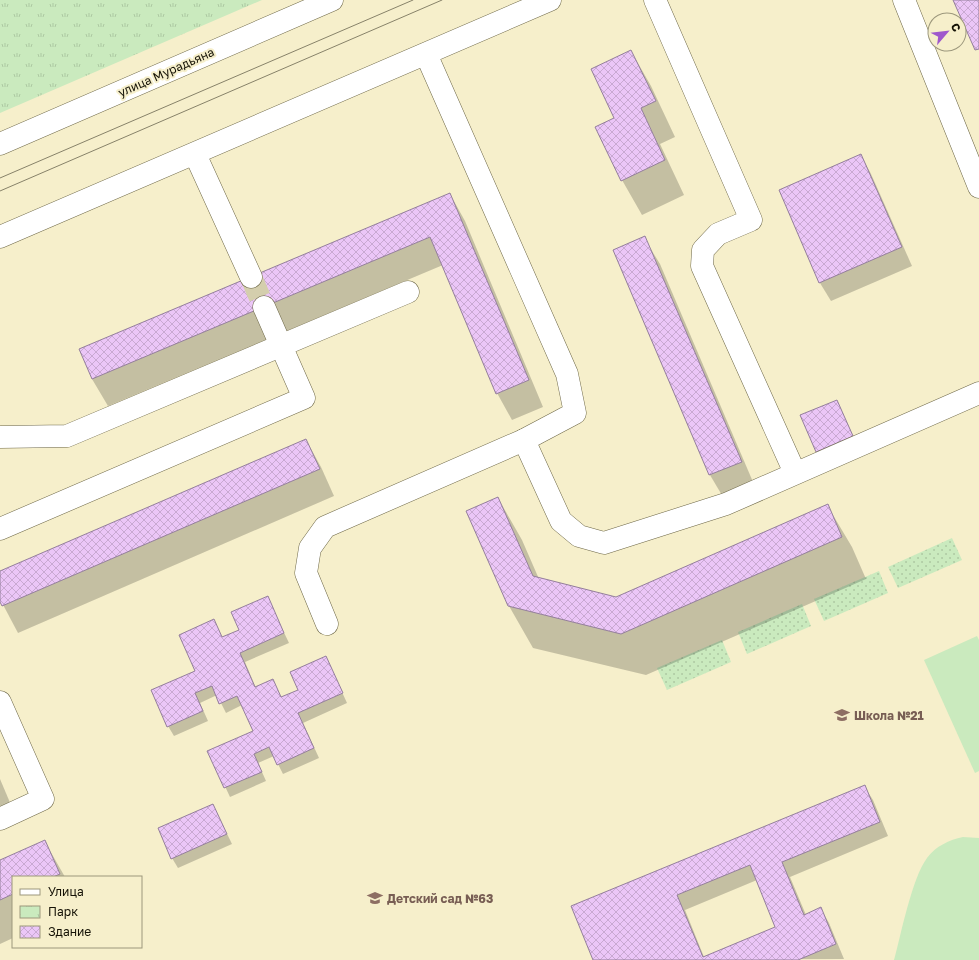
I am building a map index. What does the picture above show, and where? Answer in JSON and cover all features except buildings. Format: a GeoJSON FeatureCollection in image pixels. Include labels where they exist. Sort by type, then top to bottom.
{"type":"FeatureCollection","features":[{"type":"Feature","properties":{"kind":"main road","name":"улица Мурадьяна"},"geometry":{"type":"LineString","coordinates":[[0,144],[332,0]]}},
{"type":"Feature","properties":{"kind":"main road"},"geometry":{"type":"LineString","coordinates":[[0,237],[550,0]]}},
{"type":"Feature","properties":{"kind":"main road"},"geometry":{"type":"LineString","coordinates":[[655,0],[751,220],[718,234],[703,250],[702,266],[795,473]]}},
{"type":"Feature","properties":{"kind":"main road"},"geometry":{"type":"LineString","coordinates":[[904,0],[979,187]]}},
{"type":"Feature","properties":{"kind":"main road"},"geometry":{"type":"LineString","coordinates":[[327,624],[306,573],[310,548],[326,527],[524,440],[575,413],[567,374],[426,54]]}},
{"type":"Feature","properties":{"kind":"main road"},"geometry":{"type":"LineString","coordinates":[[195,154],[251,277]]}},
{"type":"Feature","properties":{"kind":"main road"},"geometry":{"type":"LineString","coordinates":[[0,437],[68,436],[408,292]]}},
{"type":"Feature","properties":{"kind":"main road"},"geometry":{"type":"LineString","coordinates":[[0,529],[304,398],[264,307]]}},
{"type":"Feature","properties":{"kind":"main road"},"geometry":{"type":"LineString","coordinates":[[524,440],[561,521],[579,536],[604,543],[726,504],[979,393]]}},
{"type":"Feature","properties":{"kind":"main road"},"geometry":{"type":"LineString","coordinates":[[0,702],[43,799],[0,819]]}},
{"type":"Feature","properties":{"kind":"green space"},"geometry":{"type":"Polygon","coordinates":[[[0,0],[262,0],[0,113],[0,0]]]}},
{"type":"Feature","properties":{"kind":"green space"},"geometry":{"type":"Polygon","coordinates":[[[952,538],[962,560],[898,588],[888,567],[952,538]]]}},
{"type":"Feature","properties":{"kind":"green space"},"geometry":{"type":"Polygon","coordinates":[[[879,571],[888,593],[824,621],[814,599],[879,571]]]}},
{"type":"Feature","properties":{"kind":"green space"},"geometry":{"type":"Polygon","coordinates":[[[802,604],[811,626],[747,654],[738,632],[802,604]]]}},
{"type":"Feature","properties":{"kind":"green space"},"geometry":{"type":"Polygon","coordinates":[[[977,636],[979,640],[979,771],[975,773],[924,660],[977,636]]]}},
{"type":"Feature","properties":{"kind":"green space"},"geometry":{"type":"Polygon","coordinates":[[[722,640],[731,662],[667,690],[657,668],[722,640]]]}},
{"type":"Feature","properties":{"kind":"green space"},"geometry":{"type":"Polygon","coordinates":[[[963,837],[979,838],[979,960],[894,960],[916,879],[927,858],[939,847],[963,837]]]}},
{"type":"Feature","properties":{"kind":"tunnel"},"geometry":{"type":"LineString","coordinates":[[251,277],[264,307]]}},
{"type":"Feature","properties":{"kind":"tram line"},"geometry":{"type":"LineString","coordinates":[[0,178],[413,0]]}},
{"type":"Feature","properties":{"kind":"tram line"},"geometry":{"type":"LineString","coordinates":[[0,191],[442,0]]}},
{"type":"Feature","properties":{"kind":"place","name":"Школа №21"},"geometry":{"type":"Point","coordinates":[842,715]}},
{"type":"Feature","properties":{"kind":"place","name":"Детский сад №63"},"geometry":{"type":"Point","coordinates":[375,898]}}]}
